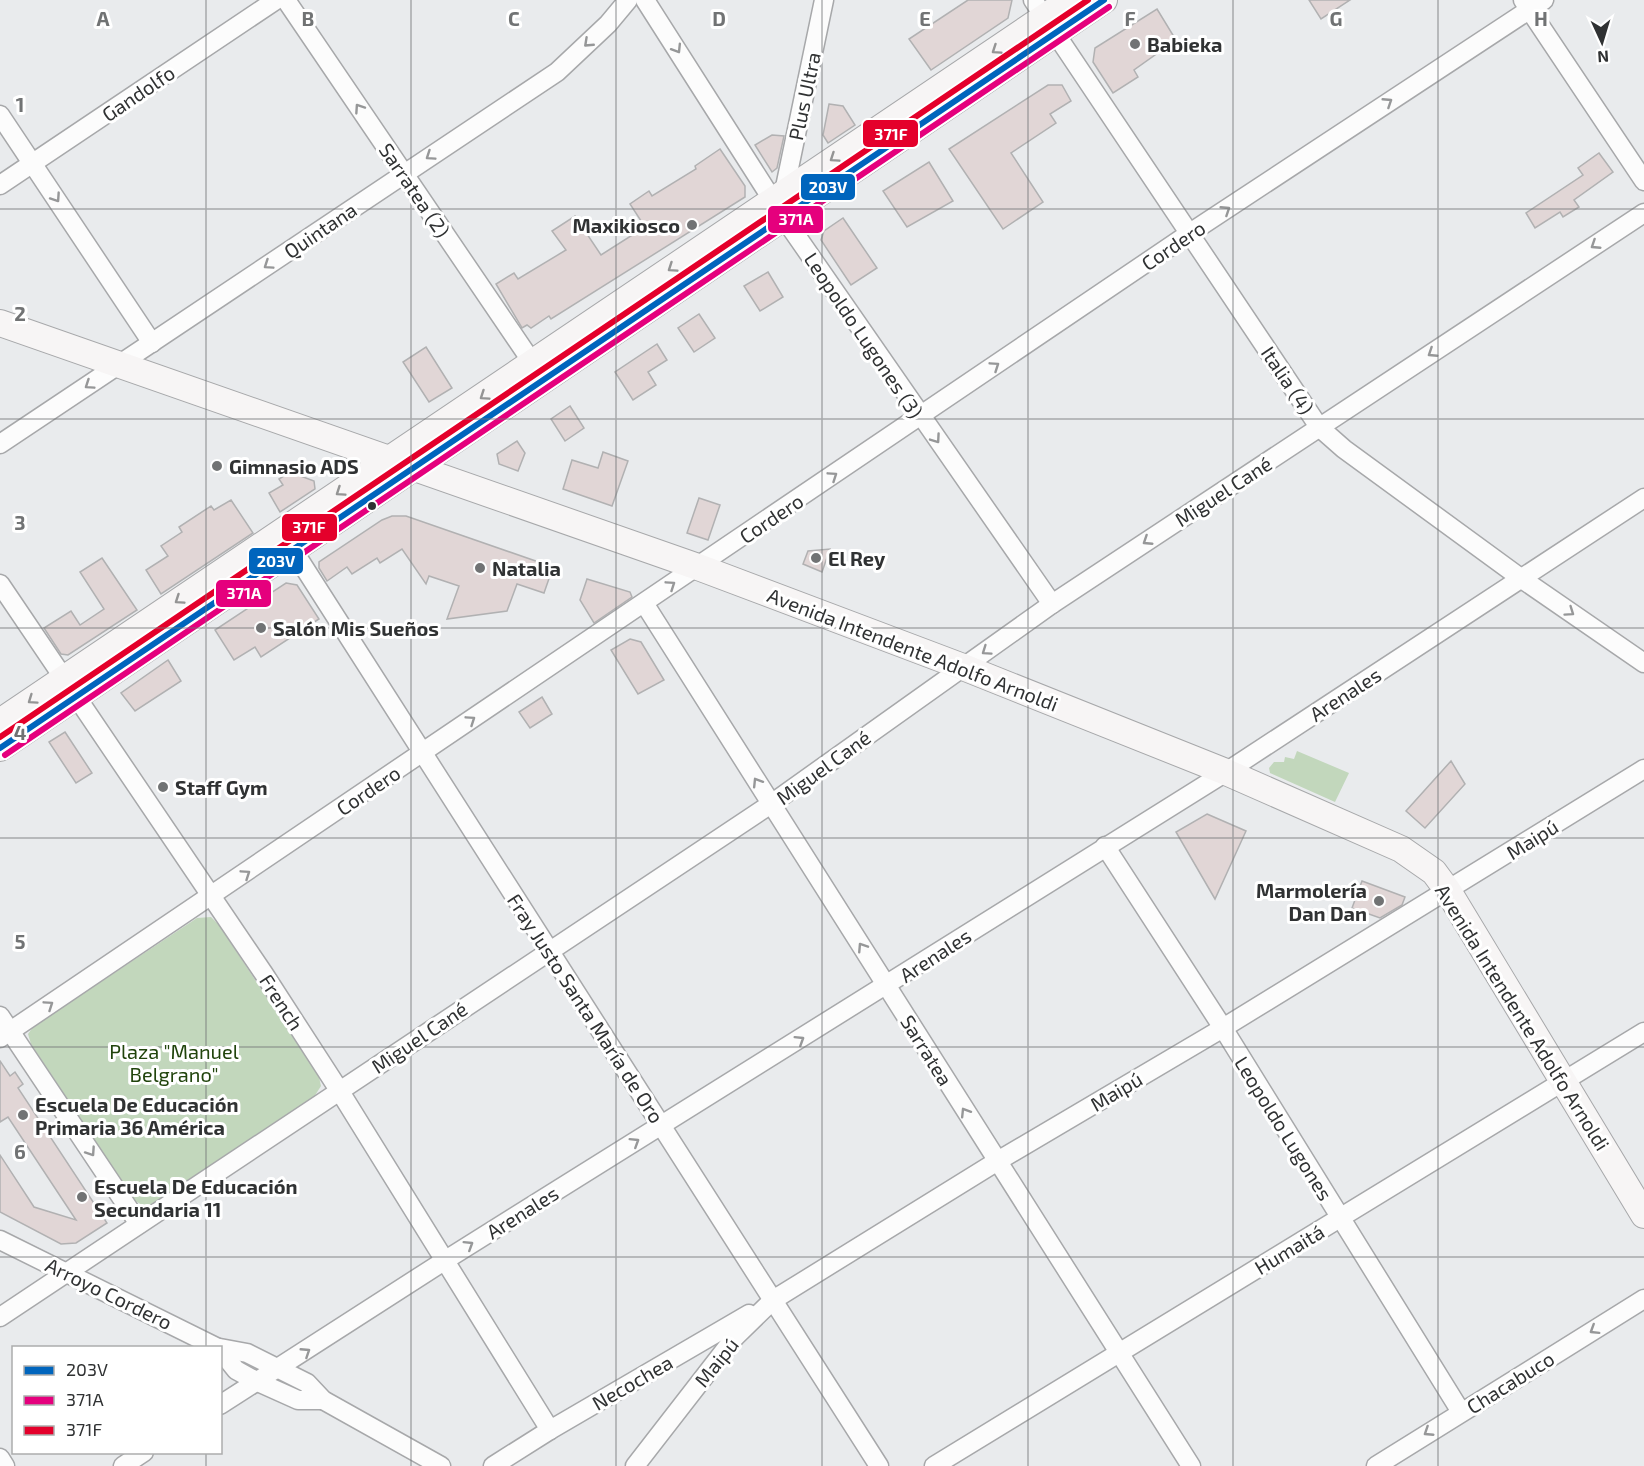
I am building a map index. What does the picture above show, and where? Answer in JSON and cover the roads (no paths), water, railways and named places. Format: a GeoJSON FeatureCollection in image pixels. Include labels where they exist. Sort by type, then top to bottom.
{"type":"FeatureCollection","features":[{"type":"Feature","properties":{"kind":"main road"},"geometry":{"type":"LineString","coordinates":[[0,722],[70,687],[293,550],[414,468],[538,372],[1070,0]]}},
{"type":"Feature","properties":{"kind":"main road"},"geometry":{"type":"LineString","coordinates":[[1044,16],[1104,0]]}},
{"type":"Feature","properties":{"kind":"main road","name":"Avenida Intendente Adolfo Arnoldi"},"geometry":{"type":"LineString","coordinates":[[0,323],[698,567],[963,667],[1226,772],[1401,849],[1434,872],[1448,891],[1644,1215]]}},
{"type":"Feature","properties":{"kind":"main road"},"geometry":{"type":"LineString","coordinates":[[0,748],[70,687],[389,459],[538,372]]}},
{"type":"Feature","properties":{"kind":"street","name":"Gandolfo"},"geometry":{"type":"LineString","coordinates":[[0,185],[276,0]]}},
{"type":"Feature","properties":{"kind":"street","name":"Sarratea (2)"},"geometry":{"type":"LineString","coordinates":[[286,0],[538,372]]}},
{"type":"Feature","properties":{"kind":"street","name":"Quintana"},"geometry":{"type":"LineString","coordinates":[[0,444],[557,72],[608,24],[628,0]]}},
{"type":"Feature","properties":{"kind":"street","name":"Leopoldo Lugones (3)"},"geometry":{"type":"LineString","coordinates":[[645,0],[921,417],[1052,604]]}},
{"type":"Feature","properties":{"kind":"street","name":"Plus Ultra"},"geometry":{"type":"LineString","coordinates":[[780,203],[824,0]]}},
{"type":"Feature","properties":{"kind":"street"},"geometry":{"type":"LineString","coordinates":[[1532,3],[1644,181]]}},
{"type":"Feature","properties":{"kind":"street","name":"Cordero"},"geometry":{"type":"LineString","coordinates":[[3,1028],[212,896],[1532,3]]}},
{"type":"Feature","properties":{"kind":"street","name":"Italia (4)"},"geometry":{"type":"LineString","coordinates":[[1044,16],[1320,427],[1344,449],[1522,579],[1644,663]]}},
{"type":"Feature","properties":{"kind":"street"},"geometry":{"type":"LineString","coordinates":[[0,115],[152,342]]}},
{"type":"Feature","properties":{"kind":"street","name":"Miguel Cané"},"geometry":{"type":"LineString","coordinates":[[0,1317],[771,804],[1052,604],[1644,213]]}},
{"type":"Feature","properties":{"kind":"street","name":"Arenales"},"geometry":{"type":"LineString","coordinates":[[222,1404],[444,1261],[1226,772],[1644,498]]}},
{"type":"Feature","properties":{"kind":"street","name":"Fray Justo Santa María de Oro"},"geometry":{"type":"LineString","coordinates":[[293,550],[879,1466]]}},
{"type":"Feature","properties":{"kind":"street","name":"French"},"geometry":{"type":"LineString","coordinates":[[0,584],[212,896],[339,1090],[550,1430]]}},
{"type":"Feature","properties":{"kind":"street","name":"Sarratea"},"geometry":{"type":"LineString","coordinates":[[644,603],[996,1162],[1191,1466]]}},
{"type":"Feature","properties":{"kind":"street","name":"Maipú"},"geometry":{"type":"LineString","coordinates":[[635,1466],[735,1337],[773,1300],[996,1162],[1448,891],[1644,769]]}},
{"type":"Feature","properties":{"kind":"street","name":"Leopoldo Lugones"},"geometry":{"type":"LineString","coordinates":[[1105,846],[1222,1028],[1461,1412]]}},
{"type":"Feature","properties":{"kind":"street"},"geometry":{"type":"LineString","coordinates":[[3,1028],[139,1224]]}},
{"type":"Feature","properties":{"kind":"street","name":"Humaitá"},"geometry":{"type":"LineString","coordinates":[[934,1466],[1644,1032]]}},
{"type":"Feature","properties":{"kind":"street","name":"Arroyo Cordero"},"geometry":{"type":"LineString","coordinates":[[0,1240],[214,1346]]}},
{"type":"Feature","properties":{"kind":"street","name":"Chacabuco"},"geometry":{"type":"LineString","coordinates":[[1376,1466],[1644,1299]]}},
{"type":"Feature","properties":{"kind":"street","name":"Necochea"},"geometry":{"type":"LineString","coordinates":[[493,1466],[550,1430],[773,1300]]}},
{"type":"Feature","properties":{"kind":"street","name":"Arroyo Cordero"},"geometry":{"type":"LineString","coordinates":[[222,1349],[247,1353],[280,1368],[307,1383],[323,1400],[441,1466]]}},
{"type":"Feature","properties":{"kind":"street","name":"Arroyo Cordero"},"geometry":{"type":"LineString","coordinates":[[222,1352],[236,1370],[258,1382],[298,1400],[323,1400]]}},
{"type":"Feature","properties":{"kind":"street"},"geometry":{"type":"LineString","coordinates":[[123,1466],[141,1454]]}},
{"type":"Feature","properties":{"kind":"street"},"geometry":{"type":"LineString","coordinates":[[0,1458],[5,1466]]}},
{"type":"Feature","properties":{"kind":"place","name":"Babieka"},"geometry":{"type":"Point","coordinates":[1135,44]}},
{"type":"Feature","properties":{"kind":"place","name":"Maxikiosco"},"geometry":{"type":"Point","coordinates":[692,225]}},
{"type":"Feature","properties":{"kind":"place","name":"Gimnasio ADS"},"geometry":{"type":"Point","coordinates":[217,466]}},
{"type":"Feature","properties":{"kind":"place","name":"El Rey"},"geometry":{"type":"Point","coordinates":[816,558]}},
{"type":"Feature","properties":{"kind":"place","name":"Natalia"},"geometry":{"type":"Point","coordinates":[480,568]}},
{"type":"Feature","properties":{"kind":"place","name":"Salón Mis Sueños"},"geometry":{"type":"Point","coordinates":[261,628]}},
{"type":"Feature","properties":{"kind":"place","name":"Staff Gym"},"geometry":{"type":"Point","coordinates":[163,787]}},
{"type":"Feature","properties":{"kind":"place","name":"Marmolería Dan Dan"},"geometry":{"type":"Point","coordinates":[1379,901]}},
{"type":"Feature","properties":{"kind":"place","name":"Escuela De Educación Primaria 36 América"},"geometry":{"type":"Point","coordinates":[23,1115]}},
{"type":"Feature","properties":{"kind":"place","name":"Escuela De Educación Secundaria 11"},"geometry":{"type":"Point","coordinates":[82,1197]}},
{"type":"Feature","properties":{"kind":"park label","name":"Plaza \"Manuel Belgrano\""},"geometry":{"type":"Point","coordinates":[174,1062]}}]}
